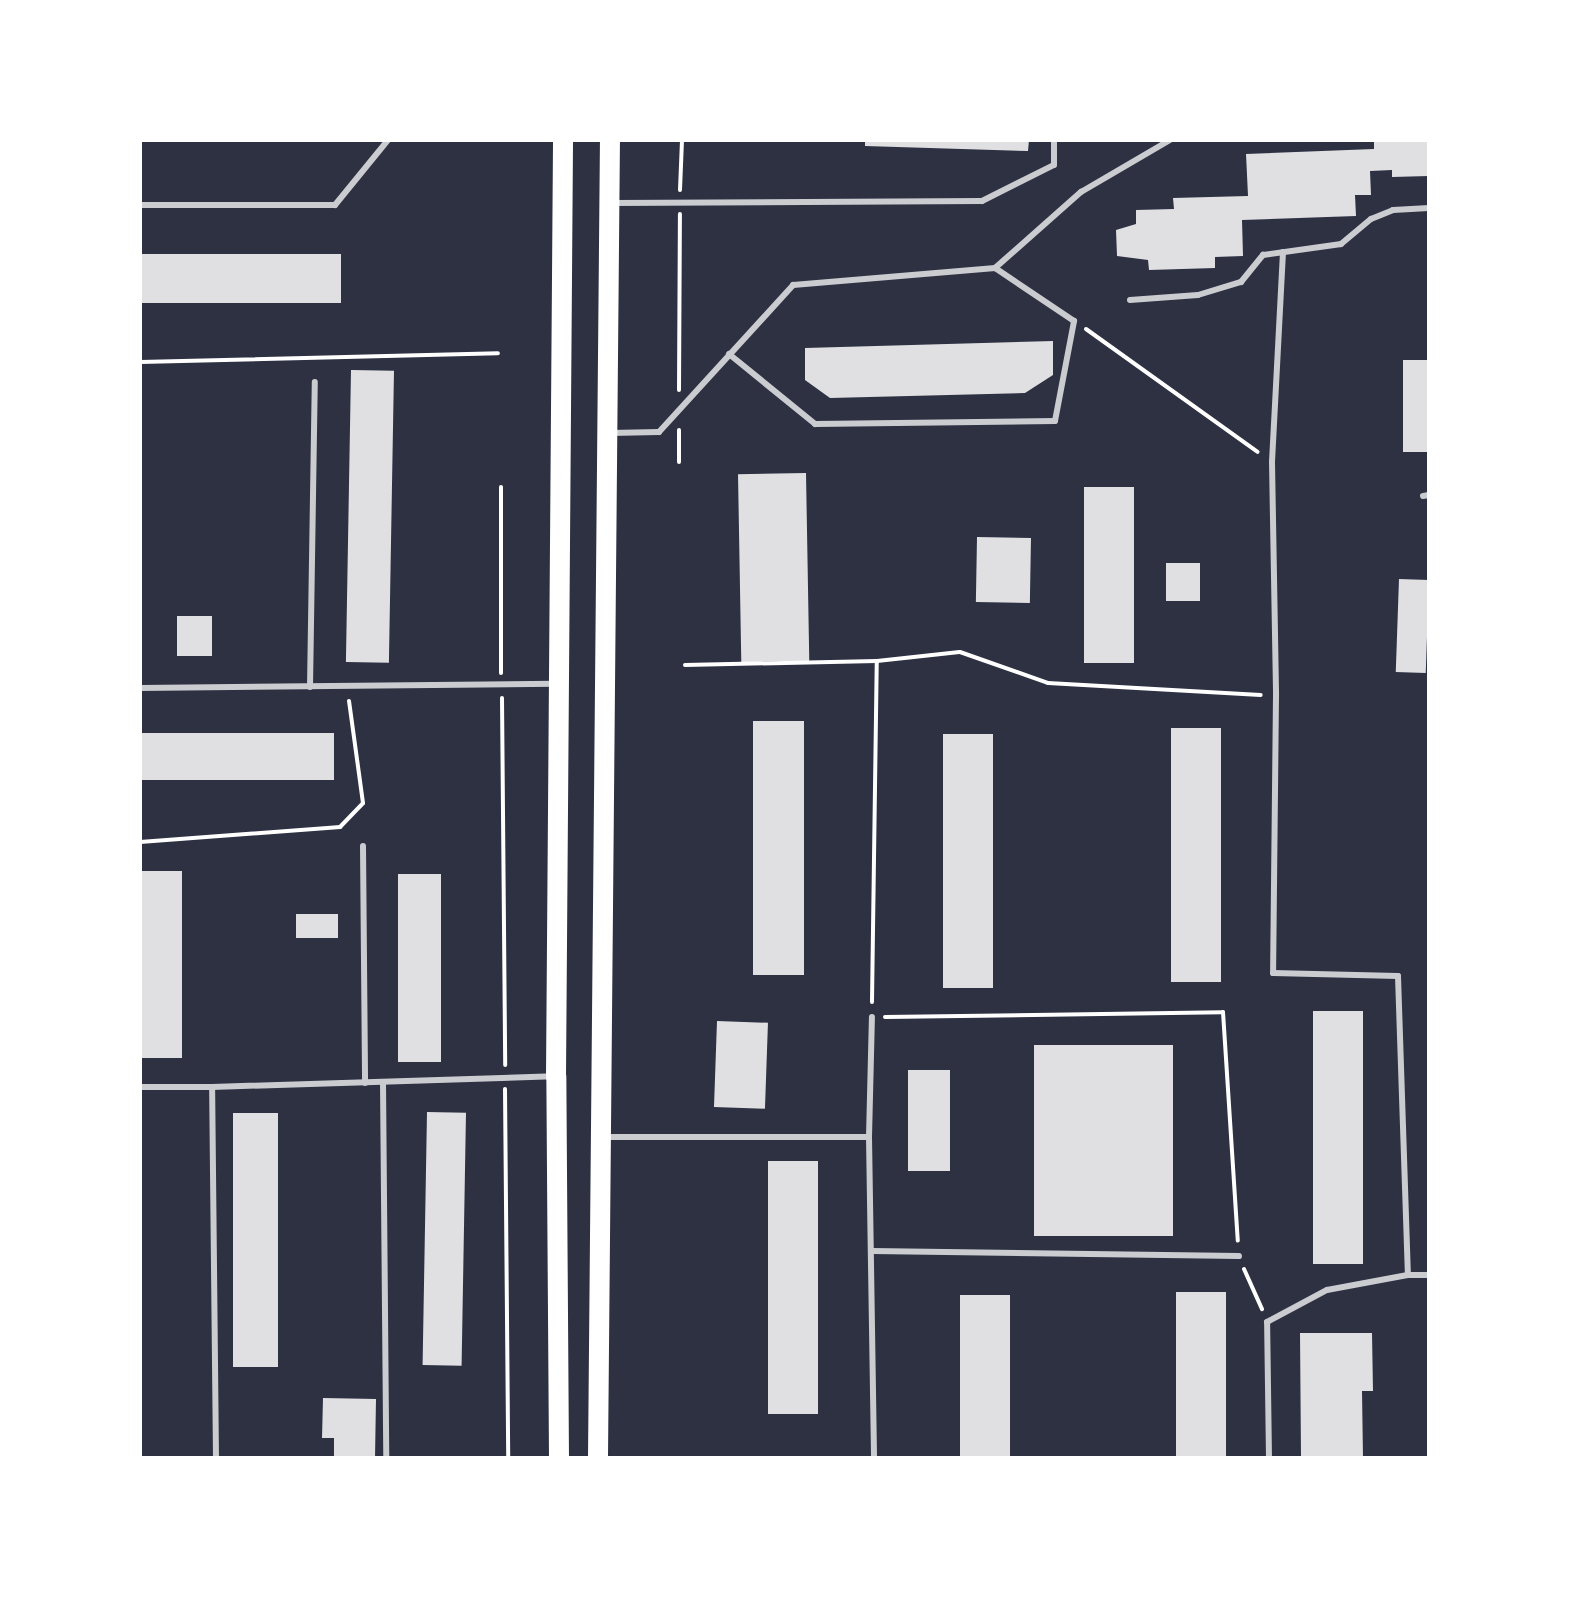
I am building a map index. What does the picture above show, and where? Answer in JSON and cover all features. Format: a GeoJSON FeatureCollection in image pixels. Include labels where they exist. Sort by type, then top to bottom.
{"type":"FeatureCollection","features":[{"type":"Feature","properties":{"kind":"main road"},"geometry":{"type":"LineString","coordinates":[[559,1458],[556,1076],[563,140]]}},
{"type":"Feature","properties":{"kind":"main road"},"geometry":{"type":"LineString","coordinates":[[598,1458],[610,140]]}},
{"type":"Feature","properties":{"kind":"lane"},"geometry":{"type":"LineString","coordinates":[[140,205],[335,205],[388,140]]}},
{"type":"Feature","properties":{"kind":"lane"},"geometry":{"type":"LineString","coordinates":[[609,203],[982,201],[1054,165],[1054,140]]}},
{"type":"Feature","properties":{"kind":"lane"},"geometry":{"type":"LineString","coordinates":[[607,433],[659,432],[793,285],[995,268],[1081,192],[1170,140]]}},
{"type":"Feature","properties":{"kind":"lane"},"geometry":{"type":"LineString","coordinates":[[1130,300],[1198,295],[1241,282],[1254,261],[1283,252],[1341,244],[1371,219],[1393,210],[1429,208]]}},
{"type":"Feature","properties":{"kind":"lane"},"geometry":{"type":"LineString","coordinates":[[1283,252],[1272,462],[1276,695],[1273,973],[1398,976],[1408,1275]]}},
{"type":"Feature","properties":{"kind":"lane"},"geometry":{"type":"LineString","coordinates":[[729,354],[815,424],[1055,421],[1074,321],[995,268]]}},
{"type":"Feature","properties":{"kind":"lane"},"geometry":{"type":"LineString","coordinates":[[310,687],[315,382]]}},
{"type":"Feature","properties":{"kind":"lane"},"geometry":{"type":"LineString","coordinates":[[140,688],[559,684]]}},
{"type":"Feature","properties":{"kind":"lane"},"geometry":{"type":"LineString","coordinates":[[363,846],[365,1083]]}},
{"type":"Feature","properties":{"kind":"lane"},"geometry":{"type":"LineString","coordinates":[[872,1017],[869,1137],[874,1458]]}},
{"type":"Feature","properties":{"kind":"lane"},"geometry":{"type":"LineString","coordinates":[[140,1087],[505,1080],[556,1076]]}},
{"type":"Feature","properties":{"kind":"lane"},"geometry":{"type":"LineString","coordinates":[[383,1082],[386,1458]]}},
{"type":"Feature","properties":{"kind":"lane"},"geometry":{"type":"LineString","coordinates":[[212,1087],[216,1458]]}},
{"type":"Feature","properties":{"kind":"lane"},"geometry":{"type":"LineString","coordinates":[[602,1137],[869,1137]]}},
{"type":"Feature","properties":{"kind":"lane"},"geometry":{"type":"LineString","coordinates":[[872,1251],[1239,1256]]}},
{"type":"Feature","properties":{"kind":"lane"},"geometry":{"type":"LineString","coordinates":[[1269,1458],[1267,1322],[1327,1290],[1408,1275],[1429,1275]]}},
{"type":"Feature","properties":{"kind":"path"},"geometry":{"type":"LineString","coordinates":[[679,462],[682,140]]}},
{"type":"Feature","properties":{"kind":"path"},"geometry":{"type":"LineString","coordinates":[[1074,321],[1272,462]]}},
{"type":"Feature","properties":{"kind":"path"},"geometry":{"type":"LineString","coordinates":[[140,362],[498,353]]}},
{"type":"Feature","properties":{"kind":"path"},"geometry":{"type":"LineString","coordinates":[[501,487],[508,1458]]}},
{"type":"Feature","properties":{"kind":"path"},"geometry":{"type":"LineString","coordinates":[[685,665],[877,661],[960,652],[1048,683],[1276,695]]}},
{"type":"Feature","properties":{"kind":"path"},"geometry":{"type":"LineString","coordinates":[[877,661],[872,1017],[1223,1012],[1239,1256],[1267,1322]]}},
{"type":"Feature","properties":{"kind":"path"},"geometry":{"type":"LineString","coordinates":[[140,842],[340,827],[363,803],[347,687]]}},
{"type":"Feature","properties":{"kind":"building"},"geometry":{"type":"Polygon","coordinates":[[[865,140],[1029,140],[1028,151],[865,146],[865,140]]]}},
{"type":"Feature","properties":{"kind":"building"},"geometry":{"type":"Polygon","coordinates":[[[1374,140],[1429,140],[1429,176],[1392,177],[1392,170],[1370,171],[1371,195],[1355,195],[1356,216],[1242,220],[1243,256],[1215,257],[1215,268],[1149,270],[1148,260],[1117,256],[1116,230],[1136,224],[1136,210],[1174,209],[1173,198],[1248,196],[1246,154],[1374,149],[1374,140]]]}},
{"type":"Feature","properties":{"kind":"building"},"geometry":{"type":"Polygon","coordinates":[[[140,254],[341,254],[341,303],[140,303],[140,254]]]}},
{"type":"Feature","properties":{"kind":"building"},"geometry":{"type":"Polygon","coordinates":[[[1053,341],[1053,375],[1025,393],[830,398],[805,380],[805,348],[1053,341]]]}},
{"type":"Feature","properties":{"kind":"building"},"geometry":{"type":"Polygon","coordinates":[[[1403,360],[1429,360],[1429,452],[1403,452],[1403,360]]]}},
{"type":"Feature","properties":{"kind":"building"},"geometry":{"type":"Polygon","coordinates":[[[351,370],[394,371],[389,663],[346,662],[351,370]]]}},
{"type":"Feature","properties":{"kind":"building"},"geometry":{"type":"Polygon","coordinates":[[[806,473],[809,661],[741,662],[738,474],[806,473]]]}},
{"type":"Feature","properties":{"kind":"building"},"geometry":{"type":"Polygon","coordinates":[[[1084,487],[1134,487],[1134,663],[1084,663],[1084,487]]]}},
{"type":"Feature","properties":{"kind":"building"},"geometry":{"type":"Polygon","coordinates":[[[977,537],[1031,538],[1030,603],[976,602],[977,537]]]}},
{"type":"Feature","properties":{"kind":"building"},"geometry":{"type":"Polygon","coordinates":[[[1166,563],[1200,563],[1200,601],[1166,601],[1166,563]]]}},
{"type":"Feature","properties":{"kind":"building"},"geometry":{"type":"Polygon","coordinates":[[[1399,579],[1429,580],[1426,673],[1396,672],[1399,579]]]}},
{"type":"Feature","properties":{"kind":"building"},"geometry":{"type":"Polygon","coordinates":[[[177,616],[212,616],[212,656],[177,656],[177,616]]]}},
{"type":"Feature","properties":{"kind":"building"},"geometry":{"type":"Polygon","coordinates":[[[753,721],[804,721],[804,975],[753,975],[753,721]]]}},
{"type":"Feature","properties":{"kind":"building"},"geometry":{"type":"Polygon","coordinates":[[[1171,728],[1221,728],[1221,982],[1171,982],[1171,728]]]}},
{"type":"Feature","properties":{"kind":"building"},"geometry":{"type":"Polygon","coordinates":[[[140,733],[334,733],[334,780],[140,780],[140,733]]]}},
{"type":"Feature","properties":{"kind":"building"},"geometry":{"type":"Polygon","coordinates":[[[943,734],[993,734],[993,988],[943,988],[943,734]]]}},
{"type":"Feature","properties":{"kind":"building"},"geometry":{"type":"Polygon","coordinates":[[[140,871],[182,871],[182,1058],[140,1058],[140,871]]]}},
{"type":"Feature","properties":{"kind":"building"},"geometry":{"type":"Polygon","coordinates":[[[398,874],[441,874],[441,1062],[398,1062],[398,874]]]}},
{"type":"Feature","properties":{"kind":"building"},"geometry":{"type":"Polygon","coordinates":[[[296,914],[338,914],[338,938],[296,938],[296,914]]]}},
{"type":"Feature","properties":{"kind":"building"},"geometry":{"type":"Polygon","coordinates":[[[1313,1011],[1363,1011],[1363,1264],[1313,1264],[1313,1011]]]}},
{"type":"Feature","properties":{"kind":"building"},"geometry":{"type":"Polygon","coordinates":[[[717,1021],[768,1023],[765,1109],[714,1107],[717,1021]]]}},
{"type":"Feature","properties":{"kind":"building"},"geometry":{"type":"Polygon","coordinates":[[[1034,1045],[1173,1045],[1173,1236],[1034,1236],[1034,1045]]]}},
{"type":"Feature","properties":{"kind":"building"},"geometry":{"type":"Polygon","coordinates":[[[908,1070],[950,1070],[950,1171],[908,1171],[908,1070]]]}},
{"type":"Feature","properties":{"kind":"building"},"geometry":{"type":"Polygon","coordinates":[[[427,1112],[466,1113],[462,1366],[423,1365],[427,1112]]]}},
{"type":"Feature","properties":{"kind":"building"},"geometry":{"type":"Polygon","coordinates":[[[233,1113],[278,1113],[278,1367],[233,1367],[233,1113]]]}},
{"type":"Feature","properties":{"kind":"building"},"geometry":{"type":"Polygon","coordinates":[[[768,1161],[818,1161],[818,1414],[768,1414],[768,1161]]]}},
{"type":"Feature","properties":{"kind":"building"},"geometry":{"type":"Polygon","coordinates":[[[1176,1292],[1226,1292],[1226,1458],[1176,1458],[1176,1292]]]}},
{"type":"Feature","properties":{"kind":"building"},"geometry":{"type":"Polygon","coordinates":[[[960,1295],[1010,1295],[1010,1458],[960,1458],[960,1295]]]}},
{"type":"Feature","properties":{"kind":"building"},"geometry":{"type":"Polygon","coordinates":[[[1300,1333],[1372,1333],[1373,1391],[1362,1391],[1363,1458],[1301,1458],[1300,1333]]]}},
{"type":"Feature","properties":{"kind":"building"},"geometry":{"type":"Polygon","coordinates":[[[323,1398],[376,1399],[375,1458],[334,1458],[334,1438],[322,1438],[323,1398]]]}}]}
